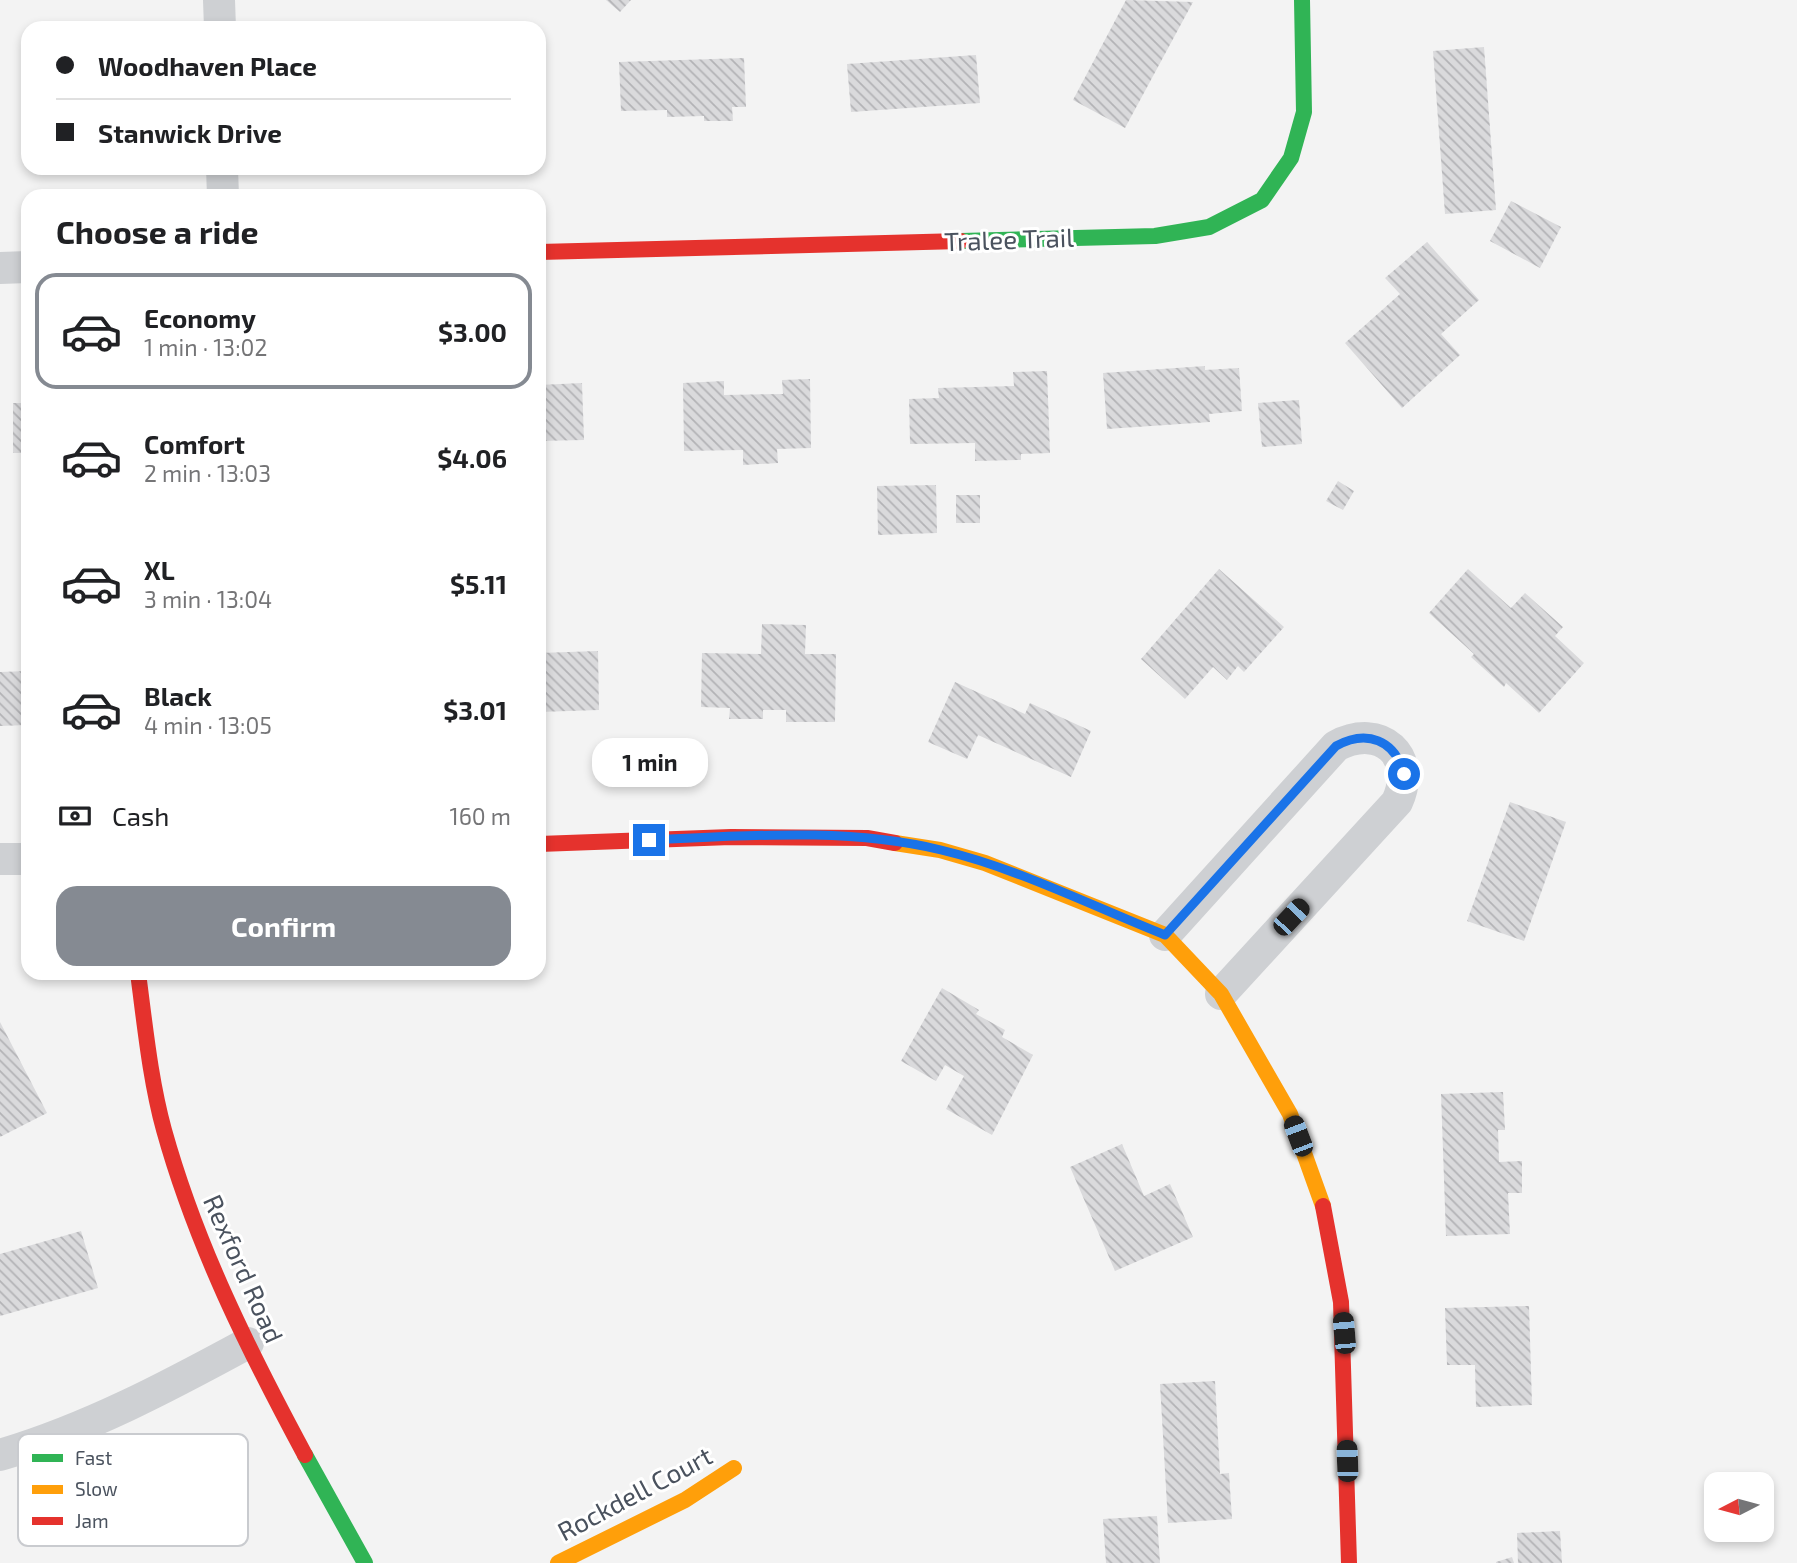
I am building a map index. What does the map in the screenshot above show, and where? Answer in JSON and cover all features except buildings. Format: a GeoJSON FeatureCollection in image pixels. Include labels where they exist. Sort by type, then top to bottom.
{"type":"FeatureCollection","features":[{"type":"Feature","properties":{"kind":"street"},"geometry":{"type":"LineString","coordinates":[[219,0],[220,21]]}},
{"type":"Feature","properties":{"kind":"street","name":"Tralee Trail"},"geometry":{"type":"LineString","coordinates":[[546,252],[1155,236],[1209,227],[1262,200],[1291,158],[1304,112],[1302,0]]}},
{"type":"Feature","properties":{"kind":"street"},"geometry":{"type":"LineString","coordinates":[[0,268],[21,267]]}},
{"type":"Feature","properties":{"kind":"street"},"geometry":{"type":"LineString","coordinates":[[1165,935],[1336,746],[1364,736],[1379,740],[1392,748],[1400,760],[1404,774],[1397,802],[1221,994]]}},
{"type":"Feature","properties":{"kind":"street"},"geometry":{"type":"LineString","coordinates":[[546,844],[731,837],[867,838],[940,850],[985,863],[1165,935],[1221,994],[1290,1114],[1328,1220],[1344,1333],[1349,1563]]}},
{"type":"Feature","properties":{"kind":"street"},"geometry":{"type":"LineString","coordinates":[[0,859],[21,859]]}},
{"type":"Feature","properties":{"kind":"street","name":"Rexford Road"},"geometry":{"type":"LineString","coordinates":[[139,980],[153,1077],[178,1177],[209,1259],[285,1418],[365,1563]]}},
{"type":"Feature","properties":{"kind":"street"},"geometry":{"type":"LineString","coordinates":[[61,1434],[150,1396],[248,1343]]}},
{"type":"Feature","properties":{"kind":"street"},"geometry":{"type":"LineString","coordinates":[[0,1455],[18,1449]]}},
{"type":"Feature","properties":{"kind":"street","name":"Rockdell Court"},"geometry":{"type":"LineString","coordinates":[[558,1563],[685,1500],[734,1468]]}},
{"type":"Feature","properties":{"kind":"traffic: fast"},"geometry":{"type":"LineString","coordinates":[[961,241],[1155,236],[1209,227],[1262,200],[1291,158],[1304,112],[1302,0]]}},
{"type":"Feature","properties":{"kind":"traffic: fast"},"geometry":{"type":"LineString","coordinates":[[305,1455],[365,1563]]}},
{"type":"Feature","properties":{"kind":"traffic: slow"},"geometry":{"type":"LineString","coordinates":[[895,843],[940,850],[985,863],[1165,935],[1221,994],[1290,1114],[1323,1206]]}},
{"type":"Feature","properties":{"kind":"traffic: slow"},"geometry":{"type":"LineString","coordinates":[[558,1563],[685,1500],[734,1468]]}},
{"type":"Feature","properties":{"kind":"traffic: jam"},"geometry":{"type":"LineString","coordinates":[[546,252],[961,241]]}},
{"type":"Feature","properties":{"kind":"traffic: jam"},"geometry":{"type":"LineString","coordinates":[[546,844],[731,837],[867,838],[895,843]]}},
{"type":"Feature","properties":{"kind":"traffic: jam"},"geometry":{"type":"LineString","coordinates":[[139,980],[155,1091],[177,1173],[226,1297],[305,1455]]}},
{"type":"Feature","properties":{"kind":"traffic: jam"},"geometry":{"type":"LineString","coordinates":[[1323,1206],[1341,1302],[1349,1563]]}},
{"type":"Feature","properties":{"kind":"route"},"geometry":{"type":"LineString","coordinates":[[649,840],[836,836],[867,838],[940,850],[985,863],[1165,935],[1336,746],[1364,736],[1379,740],[1392,748],[1400,760],[1404,774]]}}]}
